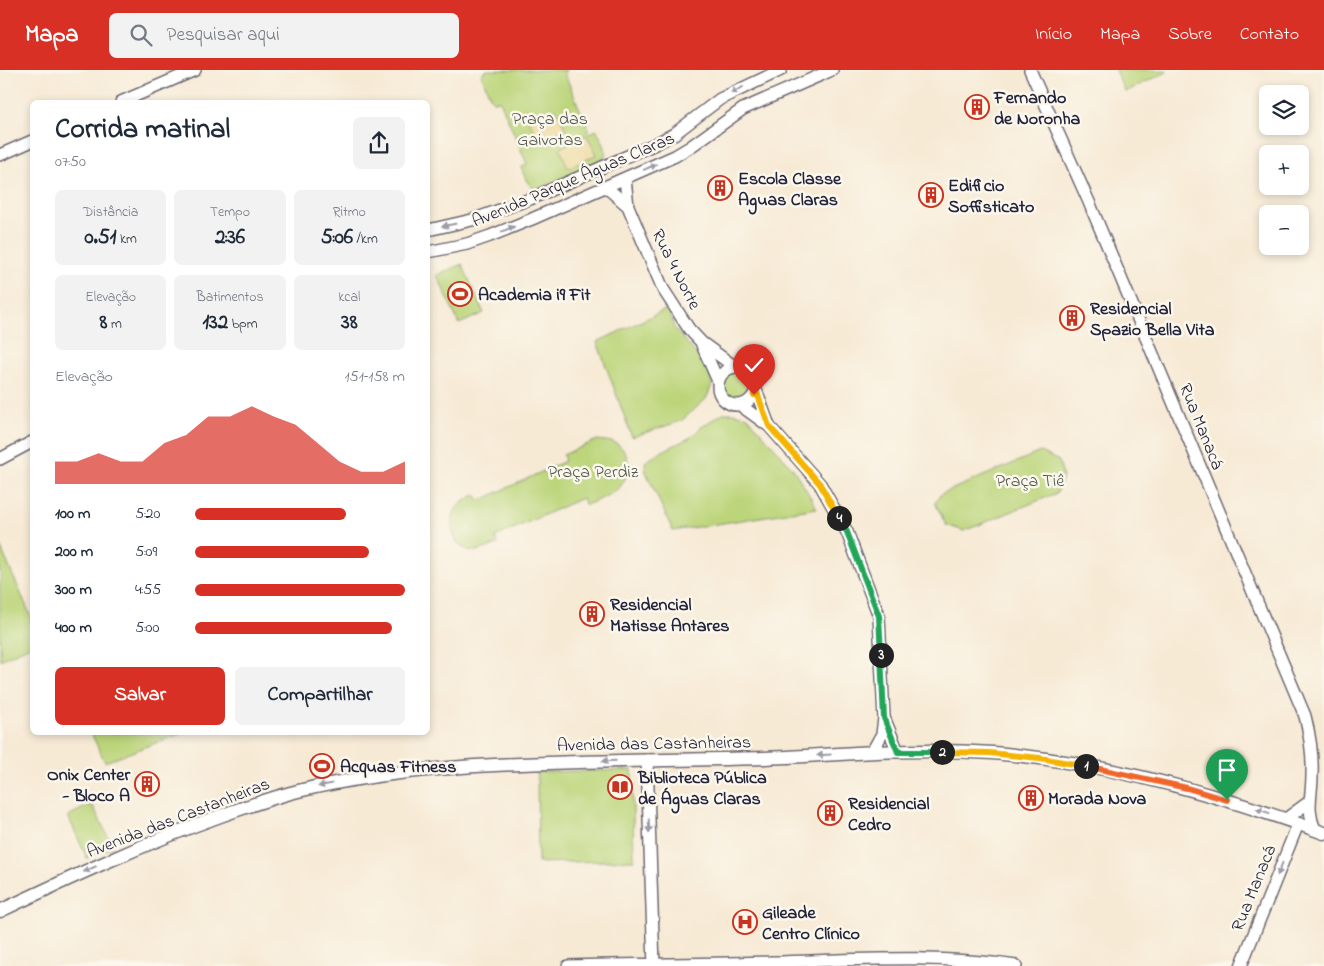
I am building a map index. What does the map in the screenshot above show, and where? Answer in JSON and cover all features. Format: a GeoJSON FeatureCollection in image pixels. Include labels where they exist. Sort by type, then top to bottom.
{"type":"FeatureCollection","features":[{"type":"Feature","properties":{"kind":"main road","name":"Avenida das Castanheiras"},"geometry":{"type":"LineString","coordinates":[[0,911],[113,859],[194,826],[294,792],[330,784],[412,771],[528,763],[768,758],[872,752],[989,753],[1040,758],[1187,788],[1319,831]]}},
{"type":"Feature","properties":{"kind":"street"},"geometry":{"type":"LineString","coordinates":[[127,100],[195,70]]}},
{"type":"Feature","properties":{"kind":"street","name":"Avenida Parque Águas Claras"},"geometry":{"type":"LineString","coordinates":[[430,252],[467,244],[490,236],[625,179],[682,152],[738,112],[832,70]]}},
{"type":"Feature","properties":{"kind":"street","name":"Rua Manacá"},"geometry":{"type":"LineString","coordinates":[[1030,70],[1089,202],[1305,716],[1312,752],[1312,778],[1309,802],[1311,821],[1319,831]]}},
{"type":"Feature","properties":{"kind":"street"},"geometry":{"type":"LineString","coordinates":[[778,71],[783,91]]}},
{"type":"Feature","properties":{"kind":"street","name":"Avenida Parque Águas Claras"},"geometry":{"type":"LineString","coordinates":[[430,230],[472,220],[530,199],[655,144],[674,134],[720,99],[778,71]]}},
{"type":"Feature","properties":{"kind":"street"},"geometry":{"type":"LineString","coordinates":[[0,155],[30,142]]}},
{"type":"Feature","properties":{"kind":"street","name":"Rua 4 Norte"},"geometry":{"type":"LineString","coordinates":[[625,179],[628,206],[663,289],[689,329],[702,343],[734,366]]}},
{"type":"Feature","properties":{"kind":"street","name":"Rua 4 Norte"},"geometry":{"type":"LineString","coordinates":[[606,187],[628,206]]}},
{"type":"Feature","properties":{"kind":"street","name":"Rua 4 Norte"},"geometry":{"type":"LineString","coordinates":[[702,343],[718,381]]}},
{"type":"Feature","properties":{"kind":"street"},"geometry":{"type":"LineString","coordinates":[[769,426],[751,372],[734,366],[724,371],[718,381],[719,393],[722,398],[732,404],[740,405],[769,426],[820,484],[847,532],[879,616],[884,718],[882,734],[872,752]]}},
{"type":"Feature","properties":{"kind":"street"},"geometry":{"type":"LineString","coordinates":[[740,405],[749,400],[756,390]]}},
{"type":"Feature","properties":{"kind":"street"},"geometry":{"type":"LineString","coordinates":[[0,459],[30,443]]}},
{"type":"Feature","properties":{"kind":"street"},"geometry":{"type":"LineString","coordinates":[[12,454],[30,450]]}},
{"type":"Feature","properties":{"kind":"street"},"geometry":{"type":"LineString","coordinates":[[884,718],[898,752]]}},
{"type":"Feature","properties":{"kind":"street"},"geometry":{"type":"LineString","coordinates":[[647,760],[654,965]]}},
{"type":"Feature","properties":{"kind":"street"},"geometry":{"type":"LineString","coordinates":[[1292,821],[1309,802]]}},
{"type":"Feature","properties":{"kind":"street","name":"Rua Manacá"},"geometry":{"type":"LineString","coordinates":[[1241,966],[1292,821]]}},
{"type":"Feature","properties":{"kind":"street"},"geometry":{"type":"LineString","coordinates":[[568,966],[896,958],[981,961],[1016,966]]}},
{"type":"Feature","properties":{"kind":"green space","name":"Praça das Gaivotas"},"geometry":{"type":"Polygon","coordinates":[[[487,70],[567,70],[564,72],[590,133],[597,130],[604,144],[606,152],[604,159],[538,189],[531,186],[521,168],[527,164],[500,101],[493,101],[491,99],[481,74],[487,70]]]}},
{"type":"Feature","properties":{"kind":"green space"},"geometry":{"type":"Polygon","coordinates":[[[1115,70],[1166,70],[1167,72],[1125,92],[1115,70]]]}},
{"type":"Feature","properties":{"kind":"green space","name":"Academia i9 Fit"},"geometry":{"type":"Polygon","coordinates":[[[462,264],[484,313],[459,324],[437,275],[462,264]]]}},
{"type":"Feature","properties":{"kind":"green space"},"geometry":{"type":"Polygon","coordinates":[[[669,308],[674,328],[708,368],[712,385],[706,399],[681,421],[632,437],[597,342],[669,308]]]}},
{"type":"Feature","properties":{"kind":"green space"},"geometry":{"type":"Polygon","coordinates":[[[737,367],[744,368],[750,373],[755,379],[755,393],[750,399],[744,404],[737,405],[730,404],[724,399],[719,393],[718,386],[719,379],[724,373],[730,368],[737,367]]]}},
{"type":"Feature","properties":{"kind":"green space"},"geometry":{"type":"Polygon","coordinates":[[[723,413],[734,413],[748,417],[794,470],[817,508],[673,531],[646,472],[645,462],[691,437],[701,427],[723,413]]]}},
{"type":"Feature","properties":{"kind":"green space","name":"Praça Perdiz"},"geometry":{"type":"Polygon","coordinates":[[[597,440],[613,442],[624,451],[627,457],[626,477],[618,489],[586,505],[582,498],[495,537],[498,544],[484,549],[468,550],[457,542],[452,528],[453,514],[463,502],[476,495],[479,501],[565,461],[563,455],[597,440]]]}},
{"type":"Feature","properties":{"kind":"green space","name":"Praça Tiê"},"geometry":{"type":"Polygon","coordinates":[[[1040,452],[1059,461],[1063,477],[1057,493],[964,531],[946,525],[935,503],[941,494],[1040,452]]]}},
{"type":"Feature","properties":{"kind":"green space"},"geometry":{"type":"Polygon","coordinates":[[[0,546],[30,614],[30,646],[0,660],[0,546]]]}},
{"type":"Feature","properties":{"kind":"green space"},"geometry":{"type":"Polygon","coordinates":[[[92,735],[177,735],[105,762],[92,735]]]}},
{"type":"Feature","properties":{"kind":"green space"},"geometry":{"type":"Polygon","coordinates":[[[632,770],[634,860],[538,863],[537,772],[632,770]]]}},
{"type":"Feature","properties":{"kind":"green space"},"geometry":{"type":"Polygon","coordinates":[[[92,804],[113,847],[87,858],[68,816],[92,804]]]}},
{"type":"Feature","properties":{"kind":"sand"},"geometry":{"type":"Polygon","coordinates":[[[556,109],[566,129],[539,141],[529,120],[556,109]]]}},
{"type":"Feature","properties":{"kind":"sand"},"geometry":{"type":"Polygon","coordinates":[[[587,135],[596,155],[568,168],[560,148],[587,135]]]}},
{"type":"Feature","properties":{"kind":"place","name":"Fernando de Noronha"},"geometry":{"type":"Point","coordinates":[977,107]}},
{"type":"Feature","properties":{"kind":"place","name":"Escola Classe Aguas Claras"},"geometry":{"type":"Point","coordinates":[720,188]}},
{"type":"Feature","properties":{"kind":"place","name":"Edificio Soffisticato"},"geometry":{"type":"Point","coordinates":[931,195]}},
{"type":"Feature","properties":{"kind":"place","name":"Academia i9 Fit"},"geometry":{"type":"Point","coordinates":[460,294]}},
{"type":"Feature","properties":{"kind":"place","name":"Residencial Spazio Bella Vita"},"geometry":{"type":"Point","coordinates":[1072,318]}},
{"type":"Feature","properties":{"kind":"place","name":"Residencial Matisse Antares"},"geometry":{"type":"Point","coordinates":[592,614]}},
{"type":"Feature","properties":{"kind":"place","name":"Acquas Fitness"},"geometry":{"type":"Point","coordinates":[322,766]}},
{"type":"Feature","properties":{"kind":"place","name":"Onix Center - Bloco A"},"geometry":{"type":"Point","coordinates":[147,784]}},
{"type":"Feature","properties":{"kind":"place","name":"Biblioteca Pública de Águas Claras"},"geometry":{"type":"Point","coordinates":[620,787]}},
{"type":"Feature","properties":{"kind":"place","name":"Morada Nova"},"geometry":{"type":"Point","coordinates":[1031,798]}},
{"type":"Feature","properties":{"kind":"place","name":"Residencial Cedro"},"geometry":{"type":"Point","coordinates":[830,813]}},
{"type":"Feature","properties":{"kind":"place","name":"Gileade Centro Clínico"},"geometry":{"type":"Point","coordinates":[745,922]}},
{"type":"Feature","properties":{"kind":"route"},"geometry":{"type":"LineString","coordinates":[[754,395],[756,390],[769,426],[820,484],[847,532],[879,616],[884,718],[898,752],[989,753],[1040,758],[1141,777],[1227,800]]}}]}
